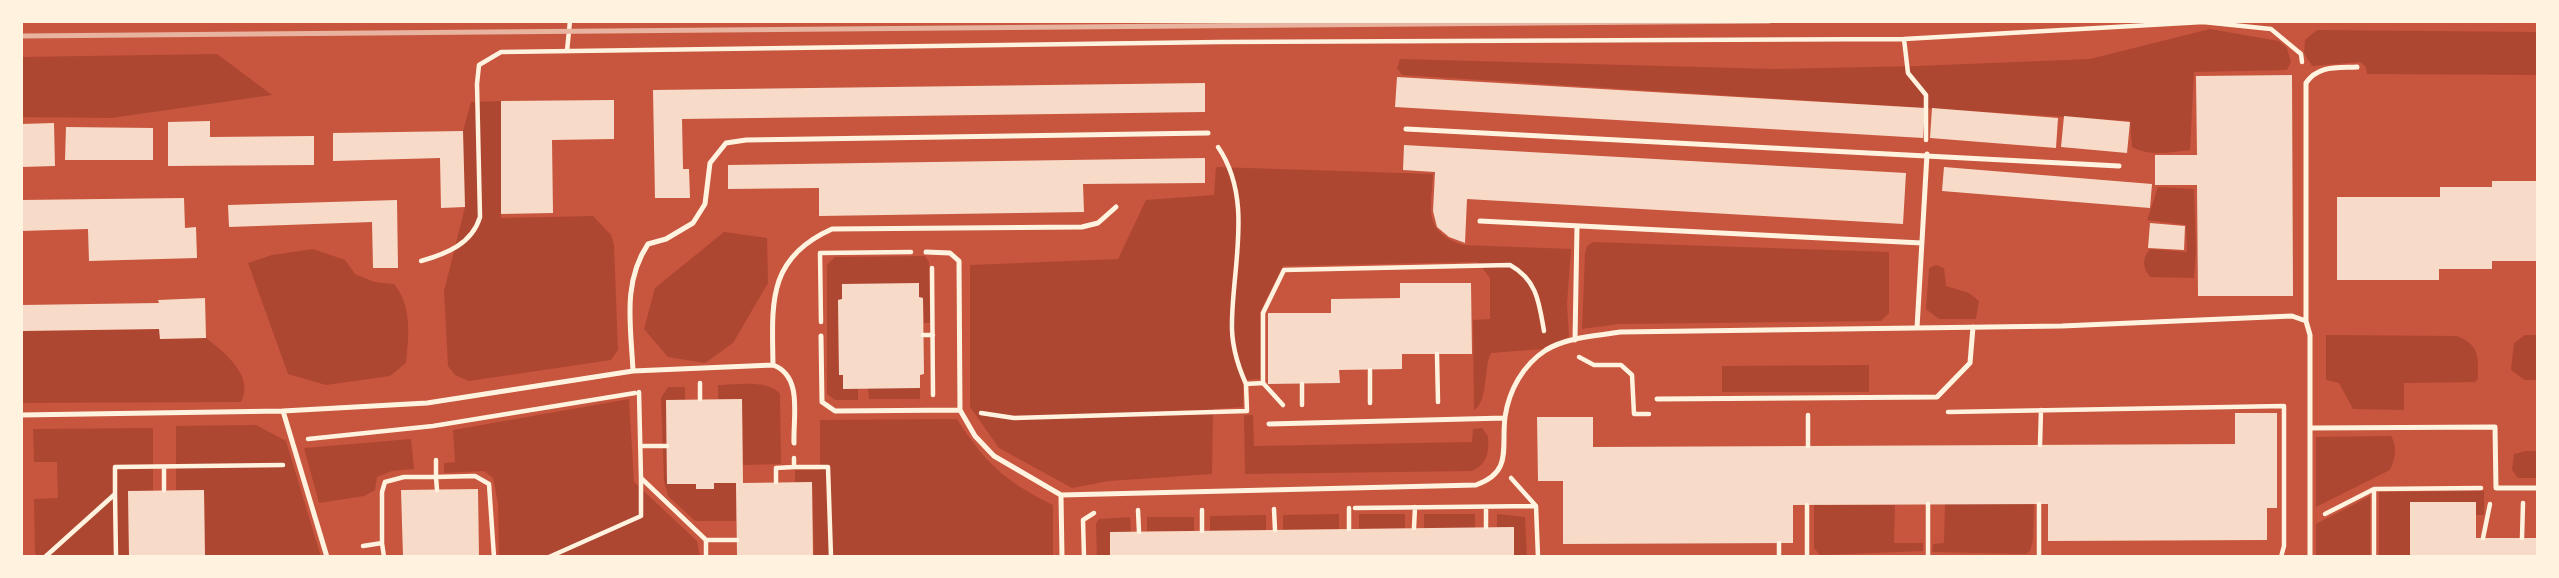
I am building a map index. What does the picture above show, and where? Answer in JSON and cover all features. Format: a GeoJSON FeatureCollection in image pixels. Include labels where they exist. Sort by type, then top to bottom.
{"type":"FeatureCollection","features":[{"type":"Feature","properties":{"kind":"lane"},"geometry":{"type":"LineString","coordinates":[[2310,557],[2306,83],[2312,74],[2325,68],[2357,68]]}},
{"type":"Feature","properties":{"kind":"lane"},"geometry":{"type":"LineString","coordinates":[[1406,129],[2119,166]]}},
{"type":"Feature","properties":{"kind":"lane"},"geometry":{"type":"LineString","coordinates":[[633,371],[629,295],[635,263],[648,244],[666,239],[693,223],[705,204],[710,163],[726,143],[746,140],[1208,133]]}},
{"type":"Feature","properties":{"kind":"lane"},"geometry":{"type":"LineString","coordinates":[[1917,328],[1927,154]]}},
{"type":"Feature","properties":{"kind":"lane"},"geometry":{"type":"LineString","coordinates":[[774,365],[772,310],[776,285],[786,264],[809,239],[832,229],[1082,227],[1098,223],[1116,207]]}},
{"type":"Feature","properties":{"kind":"lane"},"geometry":{"type":"LineString","coordinates":[[1480,221],[1922,243]]}},
{"type":"Feature","properties":{"kind":"lane"},"geometry":{"type":"LineString","coordinates":[[1575,340],[1577,226]]}},
{"type":"Feature","properties":{"kind":"lane"},"geometry":{"type":"LineString","coordinates":[[929,252],[950,253],[959,261],[960,410],[975,436],[994,456],[1061,495],[1476,485],[1490,480],[1501,467],[1505,452],[1505,418],[1516,382],[1527,366],[1548,349],[1575,340],[1620,332],[1973,327],[2292,316],[2306,321]]}},
{"type":"Feature","properties":{"kind":"lane"},"geometry":{"type":"LineString","coordinates":[[1657,399],[1937,397],[1970,363],[1973,327]]}},
{"type":"Feature","properties":{"kind":"lane"},"geometry":{"type":"LineString","coordinates":[[821,336],[822,402],[827,408],[835,411],[960,410]]}},
{"type":"Feature","properties":{"kind":"lane"},"geometry":{"type":"LineString","coordinates":[[21,415],[283,411],[427,403],[633,371],[774,365],[785,369],[793,380],[794,443]]}},
{"type":"Feature","properties":{"kind":"lane"},"geometry":{"type":"LineString","coordinates":[[283,411],[327,557]]}},
{"type":"Feature","properties":{"kind":"lane"},"geometry":{"type":"LineString","coordinates":[[1269,424],[1505,418]]}},
{"type":"Feature","properties":{"kind":"lane"},"geometry":{"type":"LineString","coordinates":[[2310,428],[2495,427],[2496,488],[2538,488]]}},
{"type":"Feature","properties":{"kind":"lane"},"geometry":{"type":"LineString","coordinates":[[1061,495],[1062,557]]}},
{"type":"Feature","properties":{"kind":"path"},"geometry":{"type":"LineString","coordinates":[[567,51],[570,21]]}},
{"type":"Feature","properties":{"kind":"path"},"geometry":{"type":"LineString","coordinates":[[421,261],[442,255],[466,240],[476,230],[480,217],[477,84],[479,65],[500,52],[1233,42],[1904,39],[2203,22],[2271,29],[2301,54],[2306,83]]}},
{"type":"Feature","properties":{"kind":"path"},"geometry":{"type":"LineString","coordinates":[[1904,39],[1908,73],[1926,95],[1927,154]]}},
{"type":"Feature","properties":{"kind":"path"},"geometry":{"type":"LineString","coordinates":[[960,410],[1014,418],[1247,411],[1246,384],[1235,355],[1231,323],[1238,233],[1237,190],[1228,161],[1208,133]]}},
{"type":"Feature","properties":{"kind":"path"},"geometry":{"type":"LineString","coordinates":[[821,336],[820,253],[929,252],[934,394],[928,401]]}},
{"type":"Feature","properties":{"kind":"path"},"geometry":{"type":"LineString","coordinates":[[1281,405],[1263,383],[1263,313],[1284,270],[1510,265],[1530,279],[1537,293],[1548,349]]}},
{"type":"Feature","properties":{"kind":"path"},"geometry":{"type":"LineString","coordinates":[[923,335],[933,335]]}},
{"type":"Feature","properties":{"kind":"path"},"geometry":{"type":"LineString","coordinates":[[1575,340],[1577,355],[1582,361],[1594,365],[1621,365],[1632,375]]}},
{"type":"Feature","properties":{"kind":"path"},"geometry":{"type":"LineString","coordinates":[[1437,354],[1438,402]]}},
{"type":"Feature","properties":{"kind":"path"},"geometry":{"type":"LineString","coordinates":[[1370,370],[1370,403]]}},
{"type":"Feature","properties":{"kind":"path"},"geometry":{"type":"LineString","coordinates":[[700,383],[700,399]]}},
{"type":"Feature","properties":{"kind":"path"},"geometry":{"type":"LineString","coordinates":[[1246,384],[1263,383]]}},
{"type":"Feature","properties":{"kind":"path"},"geometry":{"type":"LineString","coordinates":[[1302,384],[1302,405]]}},
{"type":"Feature","properties":{"kind":"path"},"geometry":{"type":"LineString","coordinates":[[292,441],[433,426],[637,393],[640,516],[550,557]]}},
{"type":"Feature","properties":{"kind":"path"},"geometry":{"type":"LineString","coordinates":[[2281,557],[2284,546],[2284,406]]}},
{"type":"Feature","properties":{"kind":"path"},"geometry":{"type":"LineString","coordinates":[[2040,445],[2041,410]]}},
{"type":"Feature","properties":{"kind":"path"},"geometry":{"type":"LineString","coordinates":[[1808,413],[1808,446]]}},
{"type":"Feature","properties":{"kind":"path"},"geometry":{"type":"LineString","coordinates":[[794,443],[794,467]]}},
{"type":"Feature","properties":{"kind":"path"},"geometry":{"type":"LineString","coordinates":[[640,446],[667,446]]}},
{"type":"Feature","properties":{"kind":"path"},"geometry":{"type":"LineString","coordinates":[[436,460],[437,490]]}},
{"type":"Feature","properties":{"kind":"path"},"geometry":{"type":"LineString","coordinates":[[116,557],[115,467],[280,466]]}},
{"type":"Feature","properties":{"kind":"path"},"geometry":{"type":"LineString","coordinates":[[164,467],[164,490]]}},
{"type":"Feature","properties":{"kind":"path"},"geometry":{"type":"LineString","coordinates":[[776,482],[776,468],[828,467],[831,557]]}},
{"type":"Feature","properties":{"kind":"path"},"geometry":{"type":"LineString","coordinates":[[1501,467],[1536,506],[1538,557]]}},
{"type":"Feature","properties":{"kind":"path"},"geometry":{"type":"LineString","coordinates":[[384,557],[382,492],[385,482],[404,477],[475,476],[489,484],[495,557]]}},
{"type":"Feature","properties":{"kind":"path"},"geometry":{"type":"LineString","coordinates":[[641,478],[706,540],[737,540]]}},
{"type":"Feature","properties":{"kind":"path"},"geometry":{"type":"LineString","coordinates":[[2310,522],[2374,489],[2496,488]]}},
{"type":"Feature","properties":{"kind":"path"},"geometry":{"type":"LineString","coordinates":[[2374,489],[2374,557]]}},
{"type":"Feature","properties":{"kind":"path"},"geometry":{"type":"LineString","coordinates":[[45,557],[115,494]]}},
{"type":"Feature","properties":{"kind":"path"},"geometry":{"type":"LineString","coordinates":[[2483,538],[2490,501]]}},
{"type":"Feature","properties":{"kind":"path"},"geometry":{"type":"LineString","coordinates":[[2522,538],[2523,501]]}},
{"type":"Feature","properties":{"kind":"path"},"geometry":{"type":"LineString","coordinates":[[1928,504],[1928,557]]}},
{"type":"Feature","properties":{"kind":"path"},"geometry":{"type":"LineString","coordinates":[[2039,504],[2039,557]]}},
{"type":"Feature","properties":{"kind":"path"},"geometry":{"type":"LineString","coordinates":[[1807,505],[1807,557]]}},
{"type":"Feature","properties":{"kind":"path"},"geometry":{"type":"LineString","coordinates":[[1486,507],[1486,527]]}},
{"type":"Feature","properties":{"kind":"path"},"geometry":{"type":"LineString","coordinates":[[1349,508],[1349,529]]}},
{"type":"Feature","properties":{"kind":"path"},"geometry":{"type":"LineString","coordinates":[[1414,528],[1415,508]]}},
{"type":"Feature","properties":{"kind":"path"},"geometry":{"type":"LineString","coordinates":[[1274,509],[1275,530]]}},
{"type":"Feature","properties":{"kind":"path"},"geometry":{"type":"LineString","coordinates":[[1138,510],[1139,532]]}},
{"type":"Feature","properties":{"kind":"path"},"geometry":{"type":"LineString","coordinates":[[1202,510],[1202,531]]}},
{"type":"Feature","properties":{"kind":"path"},"geometry":{"type":"LineString","coordinates":[[1084,557],[1085,517],[1105,512]]}},
{"type":"Feature","properties":{"kind":"path"},"geometry":{"type":"LineString","coordinates":[[706,540],[706,557]]}},
{"type":"Feature","properties":{"kind":"path"},"geometry":{"type":"LineString","coordinates":[[363,546],[382,543]]}},
{"type":"Feature","properties":{"kind":"path"},"geometry":{"type":"LineString","coordinates":[[1779,543],[1779,557]]}},
{"type":"Feature","properties":{"kind":"shaded area"},"geometry":{"type":"Polygon","coordinates":[[[2210,29],[2279,41],[2287,48],[2291,62],[2287,70],[2194,72],[2190,150],[2160,153],[2132,147],[2130,121],[1402,75],[1397,68],[1400,59],[1775,69],[2090,59],[2210,29]]]}},
{"type":"Feature","properties":{"kind":"shaded area"},"geometry":{"type":"Polygon","coordinates":[[[2317,30],[2538,32],[2538,75],[2367,74],[2366,67],[2360,62],[2312,66],[2304,53],[2305,40],[2317,30]]]}},
{"type":"Feature","properties":{"kind":"shaded area"},"geometry":{"type":"Polygon","coordinates":[[[217,54],[272,95],[111,118],[21,117],[21,57],[217,54]]]}},
{"type":"Feature","properties":{"kind":"shaded area"},"geometry":{"type":"Polygon","coordinates":[[[501,101],[501,218],[593,216],[611,235],[614,245],[618,350],[611,360],[469,381],[455,375],[448,366],[444,291],[465,207],[463,131],[471,102],[501,101]]]}},
{"type":"Feature","properties":{"kind":"shaded area"},"geometry":{"type":"Polygon","coordinates":[[[1216,167],[1433,174],[1432,218],[1441,233],[1450,239],[1463,245],[1571,249],[1567,304],[1569,337],[1542,349],[1491,353],[1482,399],[1474,410],[1473,320],[1490,319],[1490,278],[1478,262],[1283,266],[1260,312],[1260,379],[1243,380],[1243,407],[1213,409],[1212,474],[1109,481],[1072,488],[999,448],[970,407],[970,265],[1118,259],[1146,200],[1214,195],[1216,167]]]}},
{"type":"Feature","properties":{"kind":"shaded area"},"geometry":{"type":"Polygon","coordinates":[[[2158,187],[2194,189],[2194,278],[2150,277],[2146,270],[2144,259],[2150,249],[2187,252],[2186,225],[2147,220],[2158,187]]]}},
{"type":"Feature","properties":{"kind":"shaded area"},"geometry":{"type":"Polygon","coordinates":[[[724,232],[767,238],[768,283],[733,343],[705,363],[668,357],[644,329],[655,288],[724,232]]]}},
{"type":"Feature","properties":{"kind":"shaded area"},"geometry":{"type":"Polygon","coordinates":[[[1593,242],[1889,252],[1889,313],[1881,321],[1619,324],[1582,329],[1585,254],[1587,246],[1593,242]]]}},
{"type":"Feature","properties":{"kind":"shaded area"},"geometry":{"type":"Polygon","coordinates":[[[313,249],[345,260],[355,274],[374,282],[394,284],[400,293],[408,321],[406,363],[390,376],[326,385],[288,374],[248,263],[272,255],[313,249]]]}},
{"type":"Feature","properties":{"kind":"shaded area"},"geometry":{"type":"Polygon","coordinates":[[[925,256],[929,262],[930,323],[924,323],[923,298],[842,284],[842,299],[838,300],[839,374],[843,375],[843,389],[858,388],[858,400],[835,400],[827,394],[827,265],[835,257],[925,256]]]}},
{"type":"Feature","properties":{"kind":"shaded area"},"geometry":{"type":"Polygon","coordinates":[[[1936,265],[1944,268],[1946,286],[1969,293],[1979,301],[1976,319],[1939,319],[1926,309],[1929,268],[1936,265]]]}},
{"type":"Feature","properties":{"kind":"shaded area"},"geometry":{"type":"Polygon","coordinates":[[[159,329],[160,339],[206,338],[221,350],[241,374],[244,392],[241,402],[21,403],[21,331],[159,329]]]}},
{"type":"Feature","properties":{"kind":"shaded area"},"geometry":{"type":"Polygon","coordinates":[[[2326,335],[2457,336],[2474,348],[2478,379],[2475,382],[2404,383],[2404,410],[2353,409],[2339,383],[2326,380],[2326,335]]]}},
{"type":"Feature","properties":{"kind":"shaded area"},"geometry":{"type":"Polygon","coordinates":[[[2525,335],[2538,335],[2538,380],[2525,380],[2511,370],[2514,343],[2525,335]]]}},
{"type":"Feature","properties":{"kind":"shaded area"},"geometry":{"type":"Polygon","coordinates":[[[1869,365],[1869,392],[1722,392],[1722,366],[1869,365]]]}},
{"type":"Feature","properties":{"kind":"shaded area"},"geometry":{"type":"Polygon","coordinates":[[[718,385],[768,386],[780,394],[781,464],[743,465],[742,399],[718,399],[718,385]]]}},
{"type":"Feature","properties":{"kind":"shaded area"},"geometry":{"type":"Polygon","coordinates":[[[668,387],[685,387],[685,400],[666,400],[667,484],[696,484],[697,489],[714,489],[714,483],[736,483],[736,521],[695,521],[668,496],[664,481],[661,398],[668,387]]]}},
{"type":"Feature","properties":{"kind":"shaded area"},"geometry":{"type":"Polygon","coordinates":[[[868,388],[920,388],[920,399],[869,399],[868,388]]]}},
{"type":"Feature","properties":{"kind":"shaded area"},"geometry":{"type":"Polygon","coordinates":[[[629,399],[634,482],[697,541],[700,557],[499,557],[498,503],[493,478],[484,471],[444,473],[444,463],[455,462],[453,430],[629,399]]]}},
{"type":"Feature","properties":{"kind":"shaded area"},"geometry":{"type":"Polygon","coordinates":[[[1244,415],[1253,415],[1254,446],[1472,442],[1473,429],[1482,428],[1488,436],[1488,452],[1481,465],[1472,471],[1245,474],[1244,415]]]}},
{"type":"Feature","properties":{"kind":"shaded area"},"geometry":{"type":"Polygon","coordinates":[[[957,419],[977,448],[998,470],[1022,488],[1053,505],[1053,557],[814,557],[812,482],[795,482],[795,470],[820,470],[820,420],[957,419]]]}},
{"type":"Feature","properties":{"kind":"shaded area"},"geometry":{"type":"Polygon","coordinates":[[[256,425],[286,441],[321,557],[205,557],[204,490],[176,490],[176,426],[256,425]]]}},
{"type":"Feature","properties":{"kind":"shaded area"},"geometry":{"type":"Polygon","coordinates":[[[153,428],[153,491],[128,491],[129,557],[39,557],[35,553],[34,499],[58,498],[57,462],[34,462],[33,429],[153,428]]]}},
{"type":"Feature","properties":{"kind":"shaded area"},"geometry":{"type":"Polygon","coordinates":[[[2391,436],[2395,453],[2390,470],[2316,507],[2316,437],[2391,436]]]}},
{"type":"Feature","properties":{"kind":"shaded area"},"geometry":{"type":"Polygon","coordinates":[[[411,439],[414,469],[392,471],[377,477],[375,490],[364,496],[319,503],[304,448],[411,439]]]}},
{"type":"Feature","properties":{"kind":"shaded area"},"geometry":{"type":"Polygon","coordinates":[[[2538,451],[2538,478],[2518,478],[2512,470],[2514,454],[2538,451]]]}},
{"type":"Feature","properties":{"kind":"shaded area"},"geometry":{"type":"Polygon","coordinates":[[[2484,491],[2484,515],[2476,515],[2410,557],[2379,557],[2379,492],[2484,491]]]}},
{"type":"Feature","properties":{"kind":"shaded area"},"geometry":{"type":"Polygon","coordinates":[[[2370,496],[2370,557],[2316,557],[2316,524],[2370,496]]]}},
{"type":"Feature","properties":{"kind":"shaded area"},"geometry":{"type":"Polygon","coordinates":[[[1945,504],[2034,504],[2030,551],[2026,554],[1932,552],[1933,544],[1944,543],[1945,504]]]}},
{"type":"Feature","properties":{"kind":"shaded area"},"geometry":{"type":"Polygon","coordinates":[[[1814,505],[1895,505],[1894,543],[1923,543],[1923,551],[1820,555],[1814,548],[1814,505]]]}},
{"type":"Feature","properties":{"kind":"shaded area"},"geometry":{"type":"Polygon","coordinates":[[[1339,514],[1339,529],[1283,530],[1283,515],[1339,514]]]}},
{"type":"Feature","properties":{"kind":"shaded area"},"geometry":{"type":"Polygon","coordinates":[[[1359,514],[1405,514],[1405,528],[1359,529],[1359,514]]]}},
{"type":"Feature","properties":{"kind":"shaded area"},"geometry":{"type":"Polygon","coordinates":[[[1424,514],[1475,514],[1475,528],[1424,528],[1424,514]]]}},
{"type":"Feature","properties":{"kind":"shaded area"},"geometry":{"type":"Polygon","coordinates":[[[1497,514],[1525,517],[1527,557],[1514,557],[1514,527],[1497,527],[1497,514]]]}},
{"type":"Feature","properties":{"kind":"shaded area"},"geometry":{"type":"Polygon","coordinates":[[[1266,515],[1266,530],[1210,531],[1210,516],[1266,515]]]}},
{"type":"Feature","properties":{"kind":"shaded area"},"geometry":{"type":"Polygon","coordinates":[[[1130,517],[1131,532],[1110,532],[1110,557],[1097,557],[1096,524],[1099,519],[1130,517]]]}},
{"type":"Feature","properties":{"kind":"shaded area"},"geometry":{"type":"Polygon","coordinates":[[[1147,517],[1194,517],[1194,531],[1147,531],[1147,517]]]}},
{"type":"Feature","properties":{"kind":"building"},"geometry":{"type":"Polygon","coordinates":[[[2292,75],[2293,296],[2198,296],[2197,185],[2155,185],[2155,155],[2197,155],[2196,76],[2292,75]]]}},
{"type":"Feature","properties":{"kind":"building"},"geometry":{"type":"Polygon","coordinates":[[[1397,77],[1925,108],[1923,138],[1395,107],[1397,77]]]}},
{"type":"Feature","properties":{"kind":"building"},"geometry":{"type":"Polygon","coordinates":[[[1205,83],[1205,112],[682,119],[683,169],[689,169],[690,198],[655,198],[653,90],[1205,83]]]}},
{"type":"Feature","properties":{"kind":"building"},"geometry":{"type":"Polygon","coordinates":[[[614,100],[614,139],[552,140],[553,213],[501,214],[501,101],[614,100]]]}},
{"type":"Feature","properties":{"kind":"building"},"geometry":{"type":"Polygon","coordinates":[[[1932,108],[2058,118],[2056,148],[1930,138],[1932,108]]]}},
{"type":"Feature","properties":{"kind":"building"},"geometry":{"type":"Polygon","coordinates":[[[2064,116],[2130,122],[2127,153],[2061,147],[2064,116]]]}},
{"type":"Feature","properties":{"kind":"building"},"geometry":{"type":"Polygon","coordinates":[[[210,121],[210,137],[314,136],[314,165],[168,166],[168,122],[210,121]]]}},
{"type":"Feature","properties":{"kind":"building"},"geometry":{"type":"Polygon","coordinates":[[[54,123],[55,166],[21,167],[21,124],[54,123]]]}},
{"type":"Feature","properties":{"kind":"building"},"geometry":{"type":"Polygon","coordinates":[[[66,127],[153,128],[153,160],[65,160],[66,127]]]}},
{"type":"Feature","properties":{"kind":"building"},"geometry":{"type":"Polygon","coordinates":[[[463,131],[465,207],[441,208],[440,158],[333,161],[333,133],[463,131]]]}},
{"type":"Feature","properties":{"kind":"building"},"geometry":{"type":"Polygon","coordinates":[[[1404,145],[1906,173],[1903,224],[1467,199],[1465,243],[1449,237],[1437,227],[1433,211],[1435,172],[1403,170],[1404,145]]]}},
{"type":"Feature","properties":{"kind":"building"},"geometry":{"type":"Polygon","coordinates":[[[1205,158],[1205,183],[1083,184],[1084,212],[819,216],[819,188],[728,189],[728,165],[1205,158]]]}},
{"type":"Feature","properties":{"kind":"building"},"geometry":{"type":"Polygon","coordinates":[[[1944,167],[2152,184],[2150,208],[1942,191],[1944,167]]]}},
{"type":"Feature","properties":{"kind":"building"},"geometry":{"type":"Polygon","coordinates":[[[2492,181],[2538,181],[2538,261],[2492,261],[2492,269],[2439,269],[2439,280],[2337,280],[2337,197],[2440,197],[2440,187],[2492,187],[2492,181]]]}},
{"type":"Feature","properties":{"kind":"building"},"geometry":{"type":"Polygon","coordinates":[[[184,198],[185,228],[196,227],[197,258],[89,261],[88,229],[21,231],[21,200],[184,198]]]}},
{"type":"Feature","properties":{"kind":"building"},"geometry":{"type":"Polygon","coordinates":[[[397,200],[398,268],[373,268],[372,222],[229,227],[228,205],[397,200]]]}},
{"type":"Feature","properties":{"kind":"building"},"geometry":{"type":"Polygon","coordinates":[[[2150,223],[2185,226],[2184,250],[2148,248],[2150,223]]]}},
{"type":"Feature","properties":{"kind":"building"},"geometry":{"type":"Polygon","coordinates":[[[919,283],[919,297],[923,298],[924,374],[920,375],[920,388],[843,389],[843,375],[839,375],[838,300],[842,299],[842,284],[919,283]]]}},
{"type":"Feature","properties":{"kind":"building"},"geometry":{"type":"Polygon","coordinates":[[[1400,283],[1471,283],[1472,354],[1402,354],[1402,369],[1339,370],[1340,383],[1268,384],[1268,313],[1331,313],[1331,299],[1400,298],[1400,283]]]}},
{"type":"Feature","properties":{"kind":"building"},"geometry":{"type":"Polygon","coordinates":[[[205,298],[206,338],[160,339],[159,329],[21,331],[21,305],[159,303],[158,300],[205,298]]]}},
{"type":"Feature","properties":{"kind":"building"},"geometry":{"type":"Polygon","coordinates":[[[742,399],[743,483],[812,482],[813,557],[737,557],[736,483],[714,483],[714,489],[696,489],[696,484],[667,484],[666,400],[742,399]]]}},
{"type":"Feature","properties":{"kind":"building"},"geometry":{"type":"Polygon","coordinates":[[[2235,413],[2277,413],[2277,508],[2267,508],[2267,540],[2048,541],[2048,504],[1793,505],[1793,543],[1563,544],[1563,481],[1538,481],[1537,417],[1593,417],[1593,447],[2235,444],[2235,413]]]}},
{"type":"Feature","properties":{"kind":"building"},"geometry":{"type":"Polygon","coordinates":[[[478,489],[479,557],[403,557],[401,490],[478,489]]]}},
{"type":"Feature","properties":{"kind":"building"},"geometry":{"type":"Polygon","coordinates":[[[204,490],[205,557],[129,557],[128,491],[204,490]]]}},
{"type":"Feature","properties":{"kind":"building"},"geometry":{"type":"Polygon","coordinates":[[[2410,502],[2476,502],[2476,538],[2538,538],[2538,557],[2410,557],[2410,502]]]}},
{"type":"Feature","properties":{"kind":"building"},"geometry":{"type":"Polygon","coordinates":[[[1514,527],[1514,557],[1110,557],[1110,532],[1514,527]]]}},
{"type":"Feature","properties":{"kind":"railway"},"geometry":{"type":"LineString","coordinates":[[21,36],[1769,21]]}}]}
